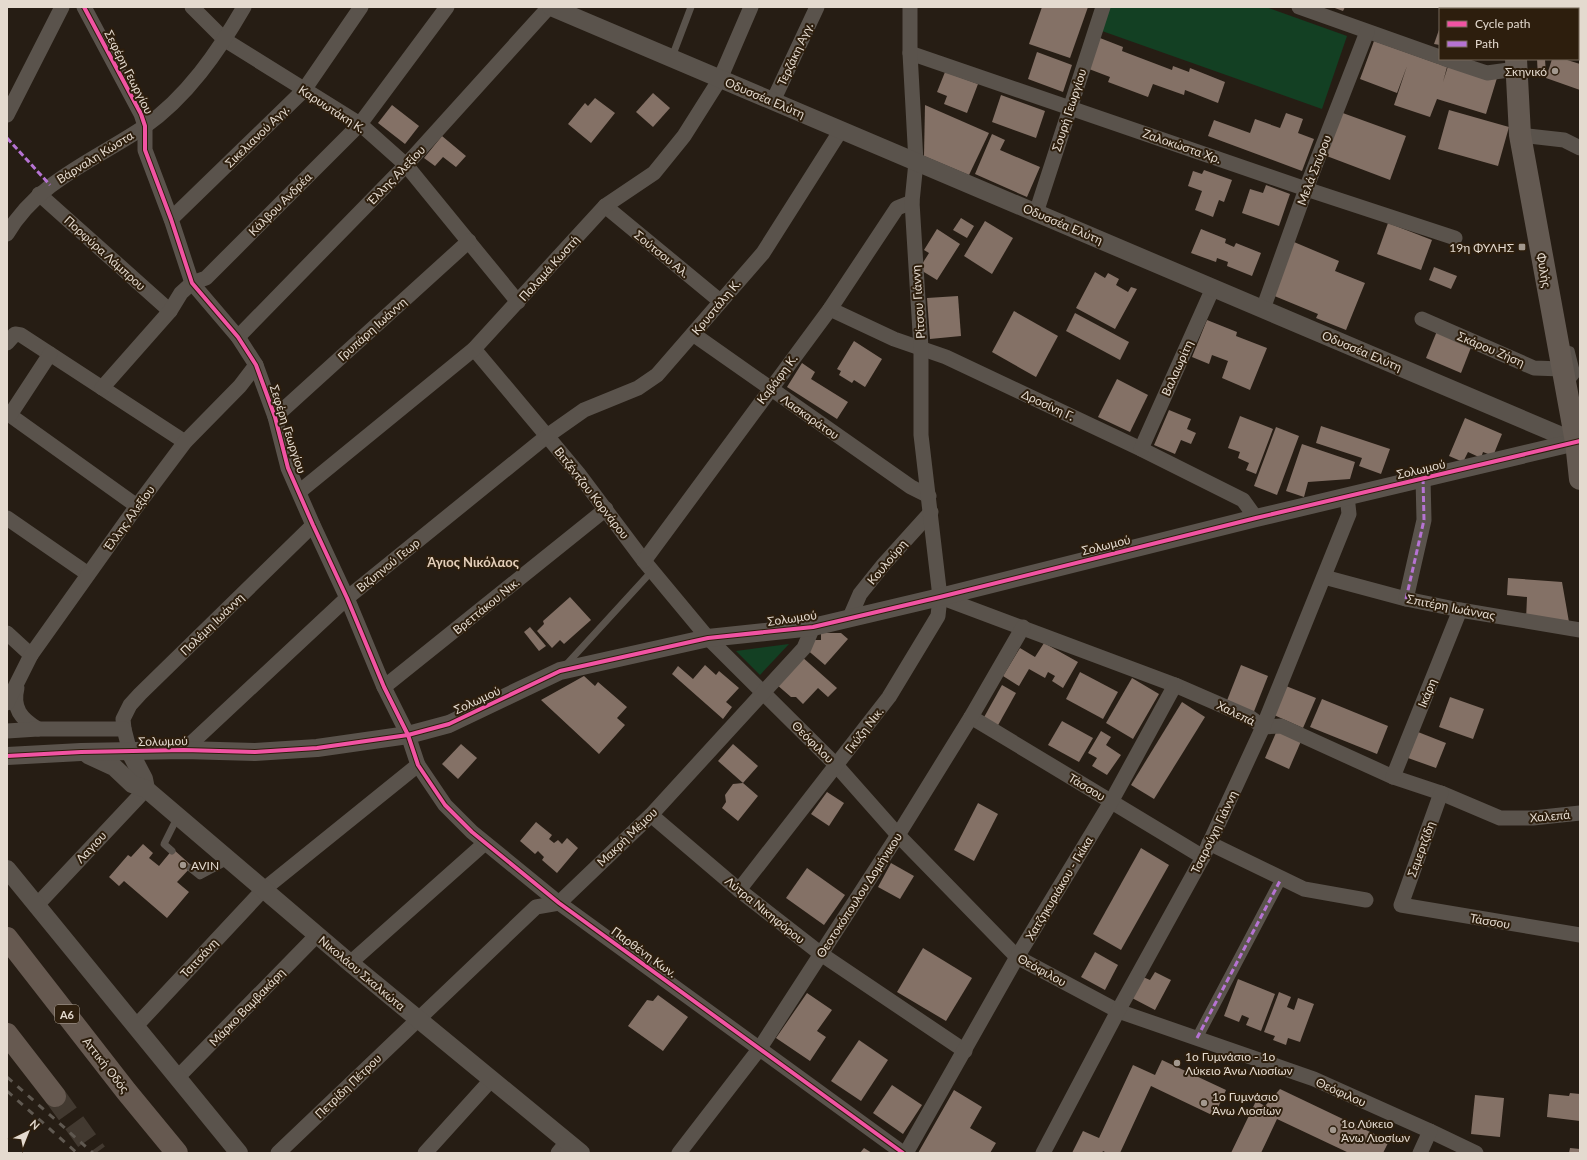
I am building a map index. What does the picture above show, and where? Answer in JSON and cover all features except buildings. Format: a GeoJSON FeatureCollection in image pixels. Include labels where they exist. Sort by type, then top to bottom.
{"type":"FeatureCollection","features":[{"type":"Feature","properties":{"kind":"highway","name":"Αττική Οδός"},"geometry":{"type":"LineString","coordinates":[[7,938],[177,1153]]}},
{"type":"Feature","properties":{"kind":"highway"},"geometry":{"type":"LineString","coordinates":[[7,1034],[55,1096]]}},
{"type":"Feature","properties":{"kind":"main road","name":"Φυλής"},"geometry":{"type":"LineString","coordinates":[[1516,64],[1520,135],[1564,378],[1578,442],[1580,479]]}},
{"type":"Feature","properties":{"kind":"street"},"geometry":{"type":"LineString","coordinates":[[7,114],[62,7]]}},
{"type":"Feature","properties":{"kind":"street","name":"Σεφέρη Γεωργίου"},"geometry":{"type":"LineString","coordinates":[[84,7],[141,114],[145,126],[145,150],[171,218],[192,283],[238,337],[256,365],[275,417],[288,468],[347,598],[384,687],[408,735]]}},
{"type":"Feature","properties":{"kind":"street","name":"Καρυωτάκη Κ."},"geometry":{"type":"LineString","coordinates":[[192,7],[225,40],[360,124],[406,165],[518,302]]}},
{"type":"Feature","properties":{"kind":"street","name":"Βάρναλη Κώστα"},"geometry":{"type":"LineString","coordinates":[[7,234],[23,210],[50,185],[145,126],[180,98],[225,40],[244,7]]}},
{"type":"Feature","properties":{"kind":"street","name":"Σικελιανού Αγγ."},"geometry":{"type":"LineString","coordinates":[[171,218],[304,90],[361,7]]}},
{"type":"Feature","properties":{"kind":"street","name":"Κάλβου Ανδρέα"},"geometry":{"type":"LineString","coordinates":[[102,388],[170,311],[181,293],[192,283],[206,278],[360,124],[447,7]]}},
{"type":"Feature","properties":{"kind":"street","name":"Οδυσσέα Ελύτη"},"geometry":{"type":"LineString","coordinates":[[550,7],[1578,442]]}},
{"type":"Feature","properties":{"kind":"street","name":"Έλλης Αλεξίου"},"geometry":{"type":"LineString","coordinates":[[238,337],[406,165],[550,7]]}},
{"type":"Feature","properties":{"kind":"street","name":"Παλαμά Κωστή"},"geometry":{"type":"LineString","coordinates":[[299,492],[474,349],[605,206],[654,173],[684,136],[720,79],[751,7]]}},
{"type":"Feature","properties":{"kind":"street","name":"Τερζάκη Αγγ."},"geometry":{"type":"LineString","coordinates":[[773,101],[817,7]]}},
{"type":"Feature","properties":{"kind":"street","name":"Ρίτσου Γιάννη"},"geometry":{"type":"LineString","coordinates":[[910,7],[910,53],[916,162],[912,202],[921,348],[921,435],[930,496],[940,597]]}},
{"type":"Feature","properties":{"kind":"street","name":"Σουρή Γεωργίου"},"geometry":{"type":"LineString","coordinates":[[1036,213],[1069,107],[1103,7]]}},
{"type":"Feature","properties":{"kind":"street"},"geometry":{"type":"LineString","coordinates":[[1299,7],[1439,57]]}},
{"type":"Feature","properties":{"kind":"street","name":"Μελά Σπύρου"},"geometry":{"type":"LineString","coordinates":[[1263,309],[1306,189],[1367,32]]}},
{"type":"Feature","properties":{"kind":"street","name":"Ζαλοκώστα Χρ."},"geometry":{"type":"LineString","coordinates":[[910,53],[1306,189],[1455,238]]}},
{"type":"Feature","properties":{"kind":"street"},"geometry":{"type":"LineString","coordinates":[[1448,60],[1487,73],[1516,64]]}},
{"type":"Feature","properties":{"kind":"street","name":"Κρυστάλη Κ."},"geometry":{"type":"LineString","coordinates":[[547,436],[584,410],[638,388],[657,375],[763,253],[841,130]]}},
{"type":"Feature","properties":{"kind":"street"},"geometry":{"type":"LineString","coordinates":[[1520,135],[1564,140],[1580,148]]}},
{"type":"Feature","properties":{"kind":"street","name":"Πορφύρα Λάμπρου"},"geometry":{"type":"LineString","coordinates":[[39,194],[170,311]]}},
{"type":"Feature","properties":{"kind":"street","name":"Καβάφη Κ."},"geometry":{"type":"LineString","coordinates":[[648,566],[770,389],[830,308],[897,208],[912,202]]}},
{"type":"Feature","properties":{"kind":"street","name":"Σούτσου Αλ."},"geometry":{"type":"LineString","coordinates":[[605,206],[720,301]]}},
{"type":"Feature","properties":{"kind":"street","name":"Γρυπάρη Ιωάννη"},"geometry":{"type":"LineString","coordinates":[[275,417],[469,241]]}},
{"type":"Feature","properties":{"kind":"street","name":"Βαλαωρίτη"},"geometry":{"type":"LineString","coordinates":[[1141,449],[1213,288]]}},
{"type":"Feature","properties":{"kind":"street","name":"Δροσίνη Γ."},"geometry":{"type":"LineString","coordinates":[[830,308],[894,339],[946,357],[1141,449],[1243,500],[1256,518]]}},
{"type":"Feature","properties":{"kind":"street","name":"Σκάρου Ζήση"},"geometry":{"type":"LineString","coordinates":[[1422,319],[1534,368],[1564,378]]}},
{"type":"Feature","properties":{"kind":"street"},"geometry":{"type":"LineString","coordinates":[[7,343],[15,334],[21,334],[185,442]]}},
{"type":"Feature","properties":{"kind":"street","name":"Λασκαράτου"},"geometry":{"type":"LineString","coordinates":[[693,334],[912,487],[930,496]]}},
{"type":"Feature","properties":{"kind":"street","name":"Βιτζέντζου Κορνάρου"},"geometry":{"type":"LineString","coordinates":[[474,349],[578,473],[648,566],[708,638]]}},
{"type":"Feature","properties":{"kind":"street"},"geometry":{"type":"LineString","coordinates":[[50,354],[8,414],[137,506]]}},
{"type":"Feature","properties":{"kind":"street","name":"Έλλης Αλεξίου"},"geometry":{"type":"LineString","coordinates":[[7,703],[31,655],[137,506],[185,442],[240,386],[256,365]]}},
{"type":"Feature","properties":{"kind":"street","name":"Βιζυηνού Γεωρ"},"geometry":{"type":"LineString","coordinates":[[184,750],[347,598],[547,436]]}},
{"type":"Feature","properties":{"kind":"street","name":"Σολωμού"},"geometry":{"type":"LineString","coordinates":[[7,756],[81,752],[184,750],[255,752],[317,748],[408,735],[449,724],[560,671],[708,638],[813,627],[850,617],[940,597],[1256,518],[1578,442]]}},
{"type":"Feature","properties":{"kind":"street"},"geometry":{"type":"LineString","coordinates":[[1406,599],[1424,520],[1424,478]]}},
{"type":"Feature","properties":{"kind":"street","name":"Τσαρούχη Γιάννη"},"geometry":{"type":"LineString","coordinates":[[1043,1153],[1118,1011],[1203,857],[1263,727],[1324,577],[1349,514],[1347,496]]}},
{"type":"Feature","properties":{"kind":"street","name":"Βρεττάκου Νικ."},"geometry":{"type":"LineString","coordinates":[[384,687],[606,509]]}},
{"type":"Feature","properties":{"kind":"street","name":"Κουλούρη"},"geometry":{"type":"LineString","coordinates":[[850,617],[860,594],[884,564],[931,512]]}},
{"type":"Feature","properties":{"kind":"street"},"geometry":{"type":"LineString","coordinates":[[7,518],[88,574]]}},
{"type":"Feature","properties":{"kind":"street","name":"Πολέμη Ιωάννη"},"geometry":{"type":"LineString","coordinates":[[124,729],[123,719],[130,705],[140,694],[313,525]]}},
{"type":"Feature","properties":{"kind":"street","name":"Σπιτέρη Ιωάννας"},"geometry":{"type":"LineString","coordinates":[[1324,577],[1406,599],[1460,610],[1580,630]]}},
{"type":"Feature","properties":{"kind":"street","name":"Χαλεπά"},"geometry":{"type":"LineString","coordinates":[[940,597],[1175,685],[1251,718],[1263,727],[1281,726],[1393,777],[1441,793],[1500,818],[1533,818],[1580,813]]}},
{"type":"Feature","properties":{"kind":"street","name":"Γκύζη Νικ."},"geometry":{"type":"LineString","coordinates":[[739,890],[889,697],[938,616],[940,597]]}},
{"type":"Feature","properties":{"kind":"street","name":"Ικάρη"},"geometry":{"type":"LineString","coordinates":[[1393,777],[1460,610]]}},
{"type":"Feature","properties":{"kind":"street","name":"Μακρή Μέμου"},"geometry":{"type":"LineString","coordinates":[[560,903],[651,815],[762,692],[804,648],[813,627]]}},
{"type":"Feature","properties":{"kind":"street","name":"Θεοτοκόπουλου Δομήνικου"},"geometry":{"type":"LineString","coordinates":[[679,1153],[760,1048],[898,835],[971,717],[1023,627]]}},
{"type":"Feature","properties":{"kind":"street"},"geometry":{"type":"LineString","coordinates":[[7,633],[31,655]]}},
{"type":"Feature","properties":{"kind":"street","name":"Θεόφιλου"},"geometry":{"type":"LineString","coordinates":[[708,638],[836,765],[898,835],[1017,957],[1118,1011],[1314,1080],[1476,1153]]}},
{"type":"Feature","properties":{"kind":"street","name":"Έλλης Αλεξίου"},"geometry":{"type":"LineString","coordinates":[[18,683],[15,696],[18,710],[26,722],[38,729]]}},
{"type":"Feature","properties":{"kind":"street","name":"Χατζηκυριάκου - Γκίκα"},"geometry":{"type":"LineString","coordinates":[[905,1153],[965,1051],[1017,957],[1111,802],[1175,685]]}},
{"type":"Feature","properties":{"kind":"street","name":"Τάσσου"},"geometry":{"type":"LineString","coordinates":[[971,717],[1203,857]]}},
{"type":"Feature","properties":{"kind":"street"},"geometry":{"type":"LineString","coordinates":[[7,731],[38,729],[124,729],[130,752],[144,778],[146,789]]}},
{"type":"Feature","properties":{"kind":"street","name":"Παρθένη Κων."},"geometry":{"type":"LineString","coordinates":[[408,735],[418,765],[444,805],[472,832],[560,903],[905,1153]]}},
{"type":"Feature","properties":{"kind":"street","name":"Νικολάου Σκαλκώτα"},"geometry":{"type":"LineString","coordinates":[[81,752],[114,767],[132,784],[146,789],[263,890],[491,1080],[562,1147],[581,1153]]}},
{"type":"Feature","properties":{"kind":"street","name":"Τσιτσάνη"},"geometry":{"type":"LineString","coordinates":[[135,1026],[263,890],[418,765]]}},
{"type":"Feature","properties":{"kind":"street","name":"Λαγιου"},"geometry":{"type":"LineString","coordinates":[[36,906],[146,789]]}},
{"type":"Feature","properties":{"kind":"street","name":"Σεμερτζίδη"},"geometry":{"type":"LineString","coordinates":[[1401,905],[1441,793]]}},
{"type":"Feature","properties":{"kind":"street","name":"Λύτρα Νικηφόρου"},"geometry":{"type":"LineString","coordinates":[[651,815],[739,890],[821,954],[965,1051]]}},
{"type":"Feature","properties":{"kind":"street"},"geometry":{"type":"LineString","coordinates":[[350,963],[486,843]]}},
{"type":"Feature","properties":{"kind":"street"},"geometry":{"type":"LineString","coordinates":[[1209,843],[1304,889],[1366,900]]}},
{"type":"Feature","properties":{"kind":"street"},"geometry":{"type":"LineString","coordinates":[[7,869],[239,1153]]}},
{"type":"Feature","properties":{"kind":"street"},"geometry":{"type":"LineString","coordinates":[[1197,1038],[1280,878]]}},
{"type":"Feature","properties":{"kind":"street"},"geometry":{"type":"LineString","coordinates":[[418,1019],[536,907],[560,903]]}},
{"type":"Feature","properties":{"kind":"street","name":"Τάσσου"},"geometry":{"type":"LineString","coordinates":[[1401,905],[1580,935]]}},
{"type":"Feature","properties":{"kind":"street","name":"Μάρκο Βαμβακάρη"},"geometry":{"type":"LineString","coordinates":[[177,1078],[317,935]]}},
{"type":"Feature","properties":{"kind":"street","name":"Πετρίδη Πέτρου"},"geometry":{"type":"LineString","coordinates":[[278,1153],[418,1019]]}},
{"type":"Feature","properties":{"kind":"street"},"geometry":{"type":"LineString","coordinates":[[425,1153],[491,1080]]}},
{"type":"Feature","properties":{"kind":"street"},"geometry":{"type":"LineString","coordinates":[[1420,1153],[1430,1131]]}},
{"type":"Feature","properties":{"kind":"lane"},"geometry":{"type":"LineString","coordinates":[[671,58],[691,7]]}},
{"type":"Feature","properties":{"kind":"lane"},"geometry":{"type":"LineString","coordinates":[[560,671],[648,566]]}},
{"type":"Feature","properties":{"kind":"lane"},"geometry":{"type":"LineString","coordinates":[[172,851],[164,844],[178,816]]}},
{"type":"Feature","properties":{"kind":"lane"},"geometry":{"type":"LineString","coordinates":[[190,868],[200,876],[229,860]]}},
{"type":"Feature","properties":{"kind":"green space"},"geometry":{"type":"Polygon","coordinates":[[[1110,7],[1266,7],[1347,36],[1322,109],[1102,31],[1110,7]]]}},
{"type":"Feature","properties":{"kind":"green space"},"geometry":{"type":"Polygon","coordinates":[[[789,644],[760,675],[736,651],[789,644]]]}},
{"type":"Feature","properties":{"kind":"tunnel"},"geometry":{"type":"LineString","coordinates":[[55,1096],[96,1153]]}},
{"type":"Feature","properties":{"kind":"railway"},"geometry":{"type":"LineString","coordinates":[[7,1077],[93,1153]]}},
{"type":"Feature","properties":{"kind":"railway"},"geometry":{"type":"LineString","coordinates":[[7,1091],[77,1153]]}},
{"type":"Feature","properties":{"kind":"marked path"},"geometry":{"type":"LineString","coordinates":[[7,138],[50,185]]}},
{"type":"Feature","properties":{"kind":"marked path"},"geometry":{"type":"LineString","coordinates":[[1406,599],[1424,520],[1423,478]]}},
{"type":"Feature","properties":{"kind":"marked path"},"geometry":{"type":"LineString","coordinates":[[1197,1038],[1281,879]]}},
{"type":"Feature","properties":{"kind":"cycle path"},"geometry":{"type":"LineString","coordinates":[[84,7],[141,114],[145,126],[145,150],[171,219],[192,283],[238,337],[256,365],[275,417],[288,468],[347,598],[384,687],[408,735],[418,765],[445,805],[472,832],[559,903],[903,1153]]}},
{"type":"Feature","properties":{"kind":"cycle path"},"geometry":{"type":"LineString","coordinates":[[7,756],[81,752],[184,750],[255,752],[317,748],[408,735],[449,724],[560,671],[708,638],[813,627],[940,597],[1256,518],[1580,441]]}},
{"type":"Feature","properties":{"kind":"place","name":"Σκηνικό"},"geometry":{"type":"Point","coordinates":[1555,71]}},
{"type":"Feature","properties":{"kind":"place","name":"19η ΦΥΛΗΣ"},"geometry":{"type":"Point","coordinates":[1522,247]}},
{"type":"Feature","properties":{"kind":"place","name":"AVIN"},"geometry":{"type":"Point","coordinates":[183,865]}},
{"type":"Feature","properties":{"kind":"place","name":"1ο Γυμνάσιο - 1ο Λύκειο Άνω Λιοσίων"},"geometry":{"type":"Point","coordinates":[1177,1063]}},
{"type":"Feature","properties":{"kind":"place","name":"1ο Γυμνάσιο Άνω Λιοσίων"},"geometry":{"type":"Point","coordinates":[1204,1103]}},
{"type":"Feature","properties":{"kind":"place","name":"1ο Λύκειο Άνω Λιοσίων"},"geometry":{"type":"Point","coordinates":[1333,1130]}},
{"type":"Feature","properties":{"kind":"district","name":"Άγιος Νικόλαος"},"geometry":{"type":"Point","coordinates":[473,562]}}]}
